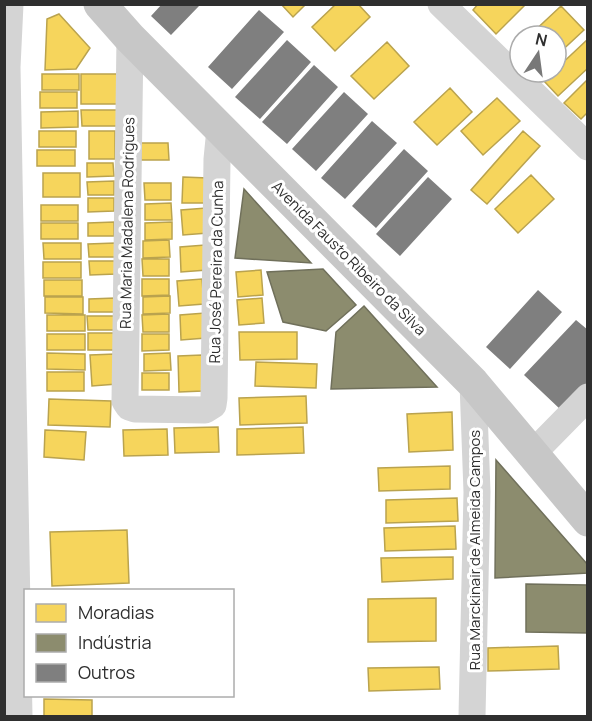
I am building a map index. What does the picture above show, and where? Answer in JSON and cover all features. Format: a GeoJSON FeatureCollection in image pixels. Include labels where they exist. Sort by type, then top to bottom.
{"type":"FeatureCollection","features":[{"type":"Feature","properties":{"kind":"main road","name":"Avenida Fausto Ribeiro da Silva"},"geometry":{"type":"LineString","coordinates":[[100,4],[130,38],[473,382],[588,520]]}},
{"type":"Feature","properties":{"kind":"street"},"geometry":{"type":"LineString","coordinates":[[10,4],[7,67],[19,717]]}},
{"type":"Feature","properties":{"kind":"street"},"geometry":{"type":"LineString","coordinates":[[441,4],[588,147]]}},
{"type":"Feature","properties":{"kind":"street","name":"Rua Maria Madalena Rodrigues"},"geometry":{"type":"LineString","coordinates":[[130,38],[124,401],[135,410],[205,410]]}},
{"type":"Feature","properties":{"kind":"street","name":"Rua José Pereira da Cunha"},"geometry":{"type":"LineString","coordinates":[[205,410],[213,405],[214,398],[217,159],[220,129]]}},
{"type":"Feature","properties":{"kind":"street","name":"Rua Marckinair de Almeida Campos"},"geometry":{"type":"LineString","coordinates":[[472,717],[477,492],[473,382]]}},
{"type":"Feature","properties":{"kind":"street"},"geometry":{"type":"LineString","coordinates":[[533,453],[588,397]]}},
{"type":"Feature","properties":{"kind":"building: Moradias"},"geometry":{"type":"Polygon","coordinates":[[[281,4],[306,4],[293,17],[281,4]]]}},
{"type":"Feature","properties":{"kind":"building: Moradias"},"geometry":{"type":"Polygon","coordinates":[[[336,4],[358,4],[370,17],[335,51],[312,27],[336,4]]]}},
{"type":"Feature","properties":{"kind":"building: Moradias"},"geometry":{"type":"Polygon","coordinates":[[[478,4],[526,4],[496,34],[473,10],[478,4]]]}},
{"type":"Feature","properties":{"kind":"building: Moradias"},"geometry":{"type":"Polygon","coordinates":[[[561,6],[584,30],[568,45],[568,24],[542,24],[561,6]]]}},
{"type":"Feature","properties":{"kind":"building: Moradias"},"geometry":{"type":"Polygon","coordinates":[[[59,14],[90,48],[76,69],[45,70],[47,19],[59,14]]]}},
{"type":"Feature","properties":{"kind":"building: Moradias"},"geometry":{"type":"Polygon","coordinates":[[[588,39],[588,68],[558,96],[547,84],[568,84],[568,58],[588,39]]]}},
{"type":"Feature","properties":{"kind":"building: Moradias"},"geometry":{"type":"Polygon","coordinates":[[[387,42],[409,66],[374,99],[351,76],[387,42]]]}},
{"type":"Feature","properties":{"kind":"building: Moradias"},"geometry":{"type":"Polygon","coordinates":[[[42,74],[79,74],[79,90],[42,90],[42,74]]]}},
{"type":"Feature","properties":{"kind":"building: Moradias"},"geometry":{"type":"Polygon","coordinates":[[[81,74],[117,74],[117,104],[81,104],[81,74]]]}},
{"type":"Feature","properties":{"kind":"building: Moradias"},"geometry":{"type":"Polygon","coordinates":[[[588,79],[588,112],[581,119],[564,103],[588,79]]]}},
{"type":"Feature","properties":{"kind":"building: Moradias"},"geometry":{"type":"Polygon","coordinates":[[[450,88],[472,112],[437,145],[414,122],[450,88]]]}},
{"type":"Feature","properties":{"kind":"building: Moradias"},"geometry":{"type":"Polygon","coordinates":[[[40,92],[77,92],[77,108],[40,108],[40,92]]]}},
{"type":"Feature","properties":{"kind":"building: Moradias"},"geometry":{"type":"Polygon","coordinates":[[[497,98],[520,121],[483,155],[461,131],[497,98]]]}},
{"type":"Feature","properties":{"kind":"building: Moradias"},"geometry":{"type":"Polygon","coordinates":[[[81,110],[119,110],[119,126],[82,126],[81,110]]]}},
{"type":"Feature","properties":{"kind":"building: Moradias"},"geometry":{"type":"Polygon","coordinates":[[[78,111],[78,127],[41,128],[41,112],[78,111]]]}},
{"type":"Feature","properties":{"kind":"building: Moradias"},"geometry":{"type":"Polygon","coordinates":[[[39,131],[76,131],[76,147],[39,147],[39,131]]]}},
{"type":"Feature","properties":{"kind":"building: Moradias"},"geometry":{"type":"Polygon","coordinates":[[[89,131],[115,131],[115,159],[89,159],[89,131]]]}},
{"type":"Feature","properties":{"kind":"building: Moradias"},"geometry":{"type":"Polygon","coordinates":[[[523,131],[540,146],[487,204],[471,190],[523,131]]]}},
{"type":"Feature","properties":{"kind":"building: Moradias"},"geometry":{"type":"Polygon","coordinates":[[[141,143],[168,143],[169,160],[141,160],[141,143]]]}},
{"type":"Feature","properties":{"kind":"building: Moradias"},"geometry":{"type":"Polygon","coordinates":[[[37,150],[75,150],[75,166],[37,166],[37,150]]]}},
{"type":"Feature","properties":{"kind":"building: Moradias"},"geometry":{"type":"Polygon","coordinates":[[[87,163],[113,163],[114,176],[87,177],[87,163]]]}},
{"type":"Feature","properties":{"kind":"building: Moradias"},"geometry":{"type":"Polygon","coordinates":[[[43,173],[80,173],[80,197],[43,197],[43,173]]]}},
{"type":"Feature","properties":{"kind":"building: Moradias"},"geometry":{"type":"Polygon","coordinates":[[[531,175],[554,199],[518,233],[495,209],[531,175]]]}},
{"type":"Feature","properties":{"kind":"building: Moradias"},"geometry":{"type":"Polygon","coordinates":[[[183,177],[208,178],[207,203],[182,203],[183,177]]]}},
{"type":"Feature","properties":{"kind":"building: Moradias"},"geometry":{"type":"Polygon","coordinates":[[[114,181],[114,195],[88,195],[87,182],[114,181]]]}},
{"type":"Feature","properties":{"kind":"building: Moradias"},"geometry":{"type":"Polygon","coordinates":[[[144,183],[171,183],[171,200],[145,200],[144,183]]]}},
{"type":"Feature","properties":{"kind":"building: Moradias"},"geometry":{"type":"Polygon","coordinates":[[[88,198],[114,198],[114,211],[88,212],[88,198]]]}},
{"type":"Feature","properties":{"kind":"building: Moradias"},"geometry":{"type":"Polygon","coordinates":[[[171,203],[172,220],[145,220],[145,204],[171,203]]]}},
{"type":"Feature","properties":{"kind":"building: Moradias"},"geometry":{"type":"Polygon","coordinates":[[[41,205],[78,205],[78,221],[41,221],[41,205]]]}},
{"type":"Feature","properties":{"kind":"building: Moradias"},"geometry":{"type":"Polygon","coordinates":[[[206,208],[208,233],[183,235],[181,210],[206,208]]]}},
{"type":"Feature","properties":{"kind":"building: Moradias"},"geometry":{"type":"Polygon","coordinates":[[[114,222],[114,236],[88,236],[88,223],[114,222]]]}},
{"type":"Feature","properties":{"kind":"building: Moradias"},"geometry":{"type":"Polygon","coordinates":[[[172,222],[172,239],[145,240],[145,223],[172,222]]]}},
{"type":"Feature","properties":{"kind":"building: Moradias"},"geometry":{"type":"Polygon","coordinates":[[[41,223],[78,223],[78,239],[41,239],[41,223]]]}},
{"type":"Feature","properties":{"kind":"building: Moradias"},"geometry":{"type":"Polygon","coordinates":[[[169,240],[170,257],[143,258],[143,241],[169,240]]]}},
{"type":"Feature","properties":{"kind":"building: Moradias"},"geometry":{"type":"Polygon","coordinates":[[[43,243],[81,243],[81,259],[44,259],[43,243]]]}},
{"type":"Feature","properties":{"kind":"building: Moradias"},"geometry":{"type":"Polygon","coordinates":[[[115,243],[115,257],[89,257],[88,244],[115,243]]]}},
{"type":"Feature","properties":{"kind":"building: Moradias"},"geometry":{"type":"Polygon","coordinates":[[[205,245],[207,270],[181,272],[180,247],[205,245]]]}},
{"type":"Feature","properties":{"kind":"building: Moradias"},"geometry":{"type":"Polygon","coordinates":[[[142,259],[169,259],[169,276],[143,276],[142,259]]]}},
{"type":"Feature","properties":{"kind":"building: Moradias"},"geometry":{"type":"Polygon","coordinates":[[[89,261],[116,261],[116,274],[90,275],[89,261]]]}},
{"type":"Feature","properties":{"kind":"building: Moradias"},"geometry":{"type":"Polygon","coordinates":[[[43,262],[81,262],[81,278],[43,278],[43,262]]]}},
{"type":"Feature","properties":{"kind":"building: Moradias"},"geometry":{"type":"Polygon","coordinates":[[[261,270],[263,295],[238,297],[236,272],[261,270]]]}},
{"type":"Feature","properties":{"kind":"building: Moradias"},"geometry":{"type":"Polygon","coordinates":[[[142,279],[169,279],[169,295],[142,296],[142,279]]]}},
{"type":"Feature","properties":{"kind":"building: Moradias"},"geometry":{"type":"Polygon","coordinates":[[[202,279],[204,304],[179,306],[177,281],[202,279]]]}},
{"type":"Feature","properties":{"kind":"building: Moradias"},"geometry":{"type":"Polygon","coordinates":[[[44,280],[82,280],[82,296],[44,296],[44,280]]]}},
{"type":"Feature","properties":{"kind":"building: Moradias"},"geometry":{"type":"Polygon","coordinates":[[[170,296],[170,313],[143,314],[143,297],[170,296]]]}},
{"type":"Feature","properties":{"kind":"building: Moradias"},"geometry":{"type":"Polygon","coordinates":[[[45,297],[83,297],[83,314],[45,313],[45,297]]]}},
{"type":"Feature","properties":{"kind":"building: Moradias"},"geometry":{"type":"Polygon","coordinates":[[[115,298],[115,312],[89,312],[89,299],[115,298]]]}},
{"type":"Feature","properties":{"kind":"building: Moradias"},"geometry":{"type":"Polygon","coordinates":[[[262,298],[264,323],[239,325],[237,300],[262,298]]]}},
{"type":"Feature","properties":{"kind":"building: Moradias"},"geometry":{"type":"Polygon","coordinates":[[[205,313],[206,338],[181,340],[180,315],[205,313]]]}},
{"type":"Feature","properties":{"kind":"building: Moradias"},"geometry":{"type":"Polygon","coordinates":[[[169,314],[169,332],[143,332],[142,315],[169,314]]]}},
{"type":"Feature","properties":{"kind":"building: Moradias"},"geometry":{"type":"Polygon","coordinates":[[[47,315],[85,315],[85,331],[47,331],[47,315]]]}},
{"type":"Feature","properties":{"kind":"building: Moradias"},"geometry":{"type":"Polygon","coordinates":[[[87,316],[114,316],[114,330],[88,330],[87,316]]]}},
{"type":"Feature","properties":{"kind":"building: Moradias"},"geometry":{"type":"Polygon","coordinates":[[[239,332],[297,332],[297,359],[240,360],[239,332]]]}},
{"type":"Feature","properties":{"kind":"building: Moradias"},"geometry":{"type":"Polygon","coordinates":[[[88,333],[115,333],[115,350],[88,350],[88,333]]]}},
{"type":"Feature","properties":{"kind":"building: Moradias"},"geometry":{"type":"Polygon","coordinates":[[[47,334],[85,334],[85,350],[47,350],[47,334]]]}},
{"type":"Feature","properties":{"kind":"building: Moradias"},"geometry":{"type":"Polygon","coordinates":[[[142,334],[169,334],[169,350],[142,351],[142,334]]]}},
{"type":"Feature","properties":{"kind":"building: Moradias"},"geometry":{"type":"Polygon","coordinates":[[[47,353],[85,354],[85,370],[47,369],[47,353]]]}},
{"type":"Feature","properties":{"kind":"building: Moradias"},"geometry":{"type":"Polygon","coordinates":[[[170,353],[171,370],[144,371],[144,354],[170,353]]]}},
{"type":"Feature","properties":{"kind":"building: Moradias"},"geometry":{"type":"Polygon","coordinates":[[[115,354],[117,384],[92,386],[90,355],[115,354]]]}},
{"type":"Feature","properties":{"kind":"building: Moradias"},"geometry":{"type":"Polygon","coordinates":[[[202,355],[203,391],[179,392],[178,356],[202,355]]]}},
{"type":"Feature","properties":{"kind":"building: Moradias"},"geometry":{"type":"Polygon","coordinates":[[[256,362],[317,364],[316,388],[255,386],[256,362]]]}},
{"type":"Feature","properties":{"kind":"building: Moradias"},"geometry":{"type":"Polygon","coordinates":[[[47,372],[84,372],[84,391],[47,391],[47,372]]]}},
{"type":"Feature","properties":{"kind":"building: Moradias"},"geometry":{"type":"Polygon","coordinates":[[[142,373],[169,373],[169,390],[142,390],[142,373]]]}},
{"type":"Feature","properties":{"kind":"building: Moradias"},"geometry":{"type":"Polygon","coordinates":[[[306,396],[307,423],[240,425],[239,398],[306,396]]]}},
{"type":"Feature","properties":{"kind":"building: Moradias"},"geometry":{"type":"Polygon","coordinates":[[[49,399],[111,401],[110,427],[48,425],[49,399]]]}},
{"type":"Feature","properties":{"kind":"building: Moradias"},"geometry":{"type":"Polygon","coordinates":[[[452,412],[453,450],[409,452],[407,414],[452,412]]]}},
{"type":"Feature","properties":{"kind":"building: Moradias"},"geometry":{"type":"Polygon","coordinates":[[[218,427],[219,452],[175,453],[174,428],[218,427]]]}},
{"type":"Feature","properties":{"kind":"building: Moradias"},"geometry":{"type":"Polygon","coordinates":[[[303,427],[304,453],[237,455],[237,429],[303,427]]]}},
{"type":"Feature","properties":{"kind":"building: Moradias"},"geometry":{"type":"Polygon","coordinates":[[[167,429],[168,455],[124,456],[123,430],[167,429]]]}},
{"type":"Feature","properties":{"kind":"building: Moradias"},"geometry":{"type":"Polygon","coordinates":[[[45,430],[86,432],[84,460],[44,457],[45,430]]]}},
{"type":"Feature","properties":{"kind":"building: Moradias"},"geometry":{"type":"Polygon","coordinates":[[[450,466],[450,489],[379,491],[378,468],[450,466]]]}},
{"type":"Feature","properties":{"kind":"building: Moradias"},"geometry":{"type":"Polygon","coordinates":[[[457,498],[458,521],[386,523],[386,500],[457,498]]]}},
{"type":"Feature","properties":{"kind":"building: Moradias"},"geometry":{"type":"Polygon","coordinates":[[[455,526],[456,549],[385,551],[384,528],[455,526]]]}},
{"type":"Feature","properties":{"kind":"building: Moradias"},"geometry":{"type":"Polygon","coordinates":[[[127,530],[129,583],[52,586],[50,532],[127,530]]]}},
{"type":"Feature","properties":{"kind":"building: Moradias"},"geometry":{"type":"Polygon","coordinates":[[[453,557],[453,579],[382,582],[381,558],[453,557]]]}},
{"type":"Feature","properties":{"kind":"building: Moradias"},"geometry":{"type":"Polygon","coordinates":[[[436,598],[436,641],[368,642],[368,599],[436,598]]]}},
{"type":"Feature","properties":{"kind":"building: Moradias"},"geometry":{"type":"Polygon","coordinates":[[[558,646],[559,669],[488,671],[488,648],[558,646]]]}},
{"type":"Feature","properties":{"kind":"building: Moradias"},"geometry":{"type":"Polygon","coordinates":[[[439,667],[440,689],[369,691],[368,668],[439,667]]]}},
{"type":"Feature","properties":{"kind":"building: Moradias"},"geometry":{"type":"Polygon","coordinates":[[[44,699],[92,700],[92,716],[44,716],[44,699]]]}},
{"type":"Feature","properties":{"kind":"building: Indústria"},"geometry":{"type":"Polygon","coordinates":[[[244,189],[311,263],[235,258],[244,189]]]}},
{"type":"Feature","properties":{"kind":"building: Indústria"},"geometry":{"type":"Polygon","coordinates":[[[323,269],[356,305],[326,331],[283,322],[267,272],[323,269]]]}},
{"type":"Feature","properties":{"kind":"building: Indústria"},"geometry":{"type":"Polygon","coordinates":[[[364,306],[437,387],[331,389],[336,332],[364,306]]]}},
{"type":"Feature","properties":{"kind":"building: Indústria"},"geometry":{"type":"Polygon","coordinates":[[[496,460],[588,565],[588,573],[495,578],[496,460]]]}},
{"type":"Feature","properties":{"kind":"building: Indústria"},"geometry":{"type":"Polygon","coordinates":[[[526,584],[587,585],[588,633],[526,632],[526,584]]]}},
{"type":"Feature","properties":{"kind":"building: Outros"},"geometry":{"type":"Polygon","coordinates":[[[162,4],[198,4],[199,6],[171,35],[151,16],[162,4]]]}},
{"type":"Feature","properties":{"kind":"building: Outros"},"geometry":{"type":"Polygon","coordinates":[[[259,10],[284,32],[232,89],[208,67],[259,10]]]}},
{"type":"Feature","properties":{"kind":"building: Outros"},"geometry":{"type":"Polygon","coordinates":[[[287,40],[311,62],[260,119],[235,97],[287,40]]]}},
{"type":"Feature","properties":{"kind":"building: Outros"},"geometry":{"type":"Polygon","coordinates":[[[314,65],[338,87],[287,144],[262,122],[314,65]]]}},
{"type":"Feature","properties":{"kind":"building: Outros"},"geometry":{"type":"Polygon","coordinates":[[[344,92],[368,114],[316,171],[292,149],[344,92]]]}},
{"type":"Feature","properties":{"kind":"building: Outros"},"geometry":{"type":"Polygon","coordinates":[[[372,121],[397,143],[345,199],[321,178],[372,121]]]}},
{"type":"Feature","properties":{"kind":"building: Outros"},"geometry":{"type":"Polygon","coordinates":[[[404,149],[428,171],[376,228],[352,206],[404,149]]]}},
{"type":"Feature","properties":{"kind":"building: Outros"},"geometry":{"type":"Polygon","coordinates":[[[428,177],[452,199],[400,256],[376,234],[428,177]]]}},
{"type":"Feature","properties":{"kind":"building: Outros"},"geometry":{"type":"Polygon","coordinates":[[[538,290],[562,312],[510,369],[486,347],[538,290]]]}},
{"type":"Feature","properties":{"kind":"building: Outros"},"geometry":{"type":"Polygon","coordinates":[[[576,320],[588,330],[588,382],[561,410],[524,375],[576,320]]]}}]}
